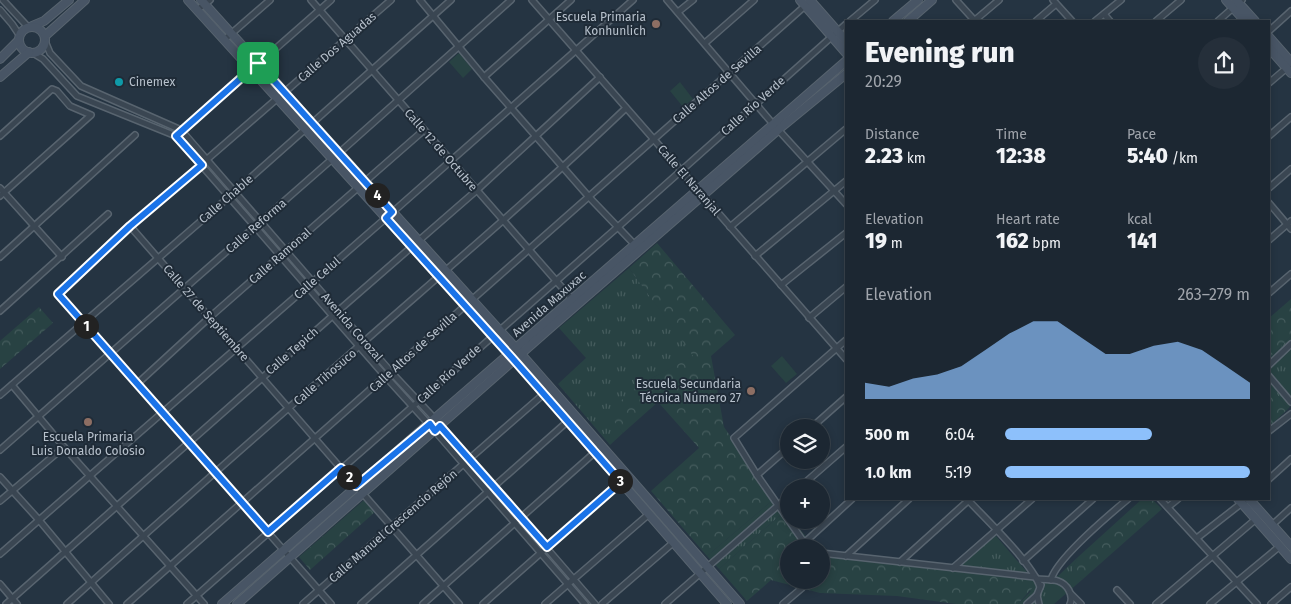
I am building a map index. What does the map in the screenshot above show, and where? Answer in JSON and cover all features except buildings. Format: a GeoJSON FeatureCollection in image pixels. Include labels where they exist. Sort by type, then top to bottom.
{"type":"FeatureCollection","features":[{"type":"Feature","properties":{"kind":"main road"},"geometry":{"type":"LineString","coordinates":[[0,59],[19,38],[24,29],[44,21],[70,0],[77,7]]}},
{"type":"Feature","properties":{"kind":"main road"},"geometry":{"type":"LineString","coordinates":[[0,76],[31,53],[40,50],[45,39],[85,0]]}},
{"type":"Feature","properties":{"kind":"main road"},"geometry":{"type":"LineString","coordinates":[[188,0],[512,357],[727,604]]}},
{"type":"Feature","properties":{"kind":"main road"},"geometry":{"type":"LineString","coordinates":[[894,20],[918,0]]}},
{"type":"Feature","properties":{"kind":"main road"},"geometry":{"type":"LineString","coordinates":[[909,20],[932,0]]}},
{"type":"Feature","properties":{"kind":"main road"},"geometry":{"type":"LineString","coordinates":[[1226,0],[1238,3],[1254,20]]}},
{"type":"Feature","properties":{"kind":"main road"},"geometry":{"type":"LineString","coordinates":[[808,1],[835,34],[845,51]]}},
{"type":"Feature","properties":{"kind":"main road"},"geometry":{"type":"LineString","coordinates":[[205,2],[231,34],[551,388],[740,604]]}},
{"type":"Feature","properties":{"kind":"main road"},"geometry":{"type":"LineString","coordinates":[[1238,3],[1245,20]]}},
{"type":"Feature","properties":{"kind":"main road"},"geometry":{"type":"LineString","coordinates":[[30,27],[40,29],[45,39]]}},
{"type":"Feature","properties":{"kind":"main road"},"geometry":{"type":"LineString","coordinates":[[835,34],[845,40]]}},
{"type":"Feature","properties":{"kind":"main road"},"geometry":{"type":"LineString","coordinates":[[19,38],[22,48],[31,53]]}},
{"type":"Feature","properties":{"kind":"main road"},"geometry":{"type":"LineString","coordinates":[[1270,38],[1290,67]]}},
{"type":"Feature","properties":{"kind":"main road"},"geometry":{"type":"LineString","coordinates":[[1270,49],[1290,67]]}},
{"type":"Feature","properties":{"kind":"main road","name":"Avenida Maxuxac"},"geometry":{"type":"LineString","coordinates":[[518,351],[703,196],[845,62]]}},
{"type":"Feature","properties":{"kind":"main road","name":"Avenida Maxuxac"},"geometry":{"type":"LineString","coordinates":[[237,604],[363,494],[572,299],[697,188],[845,75]]}},
{"type":"Feature","properties":{"kind":"main road","name":"Avenida Maxuxac"},"geometry":{"type":"LineString","coordinates":[[222,604],[356,486],[435,425]]}},
{"type":"Feature","properties":{"kind":"main road"},"geometry":{"type":"LineString","coordinates":[[635,498],[642,492]]}},
{"type":"Feature","properties":{"kind":"main road"},"geometry":{"type":"LineString","coordinates":[[1244,500],[1256,519],[1291,559]]}},
{"type":"Feature","properties":{"kind":"main road"},"geometry":{"type":"LineString","coordinates":[[1244,500],[1272,525],[1291,546]]}},
{"type":"Feature","properties":{"kind":"street"},"geometry":{"type":"LineString","coordinates":[[3,0],[30,27]]}},
{"type":"Feature","properties":{"kind":"street"},"geometry":{"type":"LineString","coordinates":[[224,40],[270,0]]}},
{"type":"Feature","properties":{"kind":"street","name":"Calle 12 de Octubre"},"geometry":{"type":"LineString","coordinates":[[310,0],[572,299]]}},
{"type":"Feature","properties":{"kind":"street"},"geometry":{"type":"LineString","coordinates":[[176,136],[332,0]]}},
{"type":"Feature","properties":{"kind":"street","name":"Calle Dos Aguadas"},"geometry":{"type":"LineString","coordinates":[[83,323],[58,294],[130,226],[391,0]]}},
{"type":"Feature","properties":{"kind":"street"},"geometry":{"type":"LineString","coordinates":[[420,0],[484,77],[589,197],[619,226],[634,244]]}},
{"type":"Feature","properties":{"kind":"street","name":"Calle Chable"},"geometry":{"type":"LineString","coordinates":[[0,395],[230,196],[451,0]]}},
{"type":"Feature","properties":{"kind":"street","name":"Calle Reforma"},"geometry":{"type":"LineString","coordinates":[[0,450],[333,159],[511,0]]}},
{"type":"Feature","properties":{"kind":"street","name":"Calle El Naranjal"},"geometry":{"type":"LineString","coordinates":[[532,0],[845,358]]}},
{"type":"Feature","properties":{"kind":"street"},"geometry":{"type":"LineString","coordinates":[[484,77],[571,0]]}},
{"type":"Feature","properties":{"kind":"street","name":"Calle Celul"},"geometry":{"type":"LineString","coordinates":[[0,554],[633,0]]}},
{"type":"Feature","properties":{"kind":"street"},"geometry":{"type":"LineString","coordinates":[[667,0],[756,104],[845,203]]}},
{"type":"Feature","properties":{"kind":"street"},"geometry":{"type":"LineString","coordinates":[[678,12],[693,0]]}},
{"type":"Feature","properties":{"kind":"street"},"geometry":{"type":"LineString","coordinates":[[705,43],[754,0]]}},
{"type":"Feature","properties":{"kind":"street"},"geometry":{"type":"LineString","coordinates":[[851,20],[874,0]]}},
{"type":"Feature","properties":{"kind":"street"},"geometry":{"type":"LineString","coordinates":[[956,0],[974,20]]}},
{"type":"Feature","properties":{"kind":"street"},"geometry":{"type":"LineString","coordinates":[[976,20],[999,0]]}},
{"type":"Feature","properties":{"kind":"street"},"geometry":{"type":"LineString","coordinates":[[1096,20],[1121,0]]}},
{"type":"Feature","properties":{"kind":"street"},"geometry":{"type":"LineString","coordinates":[[1157,20],[1181,0]]}},
{"type":"Feature","properties":{"kind":"street","name":"Calle Altos de Sevilla"},"geometry":{"type":"LineString","coordinates":[[127,604],[730,74],[808,1]]}},
{"type":"Feature","properties":{"kind":"street"},"geometry":{"type":"LineString","coordinates":[[197,10],[205,2]]}},
{"type":"Feature","properties":{"kind":"street"},"geometry":{"type":"LineString","coordinates":[[1037,20],[1054,2],[1071,20]]}},
{"type":"Feature","properties":{"kind":"street"},"geometry":{"type":"LineString","coordinates":[[1219,20],[1238,3]]}},
{"type":"Feature","properties":{"kind":"street"},"geometry":{"type":"LineString","coordinates":[[0,10],[12,24],[19,38]]}},
{"type":"Feature","properties":{"kind":"street"},"geometry":{"type":"LineString","coordinates":[[1270,30],[1291,11]]}},
{"type":"Feature","properties":{"kind":"street"},"geometry":{"type":"LineString","coordinates":[[1104,14],[1109,20]]}},
{"type":"Feature","properties":{"kind":"street","name":"Calle Río Verde"},"geometry":{"type":"LineString","coordinates":[[187,604],[619,226],[845,25]]}},
{"type":"Feature","properties":{"kind":"street","name":"Avenida Corozal"},"geometry":{"type":"LineString","coordinates":[[45,39],[50,53],[81,86],[181,130],[418,401],[464,464],[585,604]]}},
{"type":"Feature","properties":{"kind":"street","name":"Avenida Corozal"},"geometry":{"type":"LineString","coordinates":[[31,53],[43,58],[77,96],[176,136],[359,347],[413,406],[469,458],[595,604]]}},
{"type":"Feature","properties":{"kind":"street"},"geometry":{"type":"LineString","coordinates":[[1270,82],[1290,67]]}},
{"type":"Feature","properties":{"kind":"street","name":"Calle Tepich"},"geometry":{"type":"LineString","coordinates":[[6,604],[477,190],[600,77]]}},
{"type":"Feature","properties":{"kind":"street"},"geometry":{"type":"LineString","coordinates":[[0,136],[52,89],[55,89],[70,106],[91,115],[1,192],[62,257]]}},
{"type":"Feature","properties":{"kind":"street","name":"Calle Tihosuco"},"geometry":{"type":"LineString","coordinates":[[67,604],[504,221],[626,108]]}},
{"type":"Feature","properties":{"kind":"street"},"geometry":{"type":"LineString","coordinates":[[1270,135],[1291,116]]}},
{"type":"Feature","properties":{"kind":"street","name":"Calle Ramonal"},"geometry":{"type":"LineString","coordinates":[[137,384],[210,317],[424,130]]}},
{"type":"Feature","properties":{"kind":"street"},"geometry":{"type":"LineString","coordinates":[[730,226],[845,130]]}},
{"type":"Feature","properties":{"kind":"street"},"geometry":{"type":"LineString","coordinates":[[0,257],[135,135]]}},
{"type":"Feature","properties":{"kind":"street"},"geometry":{"type":"LineString","coordinates":[[1270,187],[1291,169]]}},
{"type":"Feature","properties":{"kind":"street"},"geometry":{"type":"LineString","coordinates":[[755,256],[845,182]]}},
{"type":"Feature","properties":{"kind":"street"},"geometry":{"type":"LineString","coordinates":[[1270,204],[1290,225],[1270,239]]}},
{"type":"Feature","properties":{"kind":"street"},"geometry":{"type":"LineString","coordinates":[[0,311],[108,214]]}},
{"type":"Feature","properties":{"kind":"street","name":"Calle 27 de Septiembre"},"geometry":{"type":"LineString","coordinates":[[130,226],[460,604]]}},
{"type":"Feature","properties":{"kind":"street"},"geometry":{"type":"LineString","coordinates":[[781,285],[845,234]]}},
{"type":"Feature","properties":{"kind":"street"},"geometry":{"type":"LineString","coordinates":[[1270,292],[1291,274]]}},
{"type":"Feature","properties":{"kind":"street"},"geometry":{"type":"LineString","coordinates":[[809,318],[845,288]]}},
{"type":"Feature","properties":{"kind":"street"},"geometry":{"type":"LineString","coordinates":[[83,323],[331,604]]}},
{"type":"Feature","properties":{"kind":"street"},"geometry":{"type":"LineString","coordinates":[[802,539],[734,438],[845,341]]}},
{"type":"Feature","properties":{"kind":"street"},"geometry":{"type":"LineString","coordinates":[[1270,364],[1291,344]]}},
{"type":"Feature","properties":{"kind":"street"},"geometry":{"type":"LineString","coordinates":[[1270,377],[1291,402]]}},
{"type":"Feature","properties":{"kind":"street"},"geometry":{"type":"LineString","coordinates":[[12,385],[64,447],[204,604]]}},
{"type":"Feature","properties":{"kind":"street","name":"Calle Manuel Crescencio Rejón"},"geometry":{"type":"LineString","coordinates":[[303,604],[551,388]]}},
{"type":"Feature","properties":{"kind":"street"},"geometry":{"type":"LineString","coordinates":[[821,419],[845,398]]}},
{"type":"Feature","properties":{"kind":"street"},"geometry":{"type":"LineString","coordinates":[[1270,430],[1291,414]]}},
{"type":"Feature","properties":{"kind":"street"},"geometry":{"type":"LineString","coordinates":[[361,604],[568,421]]}},
{"type":"Feature","properties":{"kind":"street"},"geometry":{"type":"LineString","coordinates":[[423,604],[602,446]]}},
{"type":"Feature","properties":{"kind":"street"},"geometry":{"type":"LineString","coordinates":[[0,502],[64,447]]}},
{"type":"Feature","properties":{"kind":"street"},"geometry":{"type":"LineString","coordinates":[[809,479],[845,448]]}},
{"type":"Feature","properties":{"kind":"street"},"geometry":{"type":"LineString","coordinates":[[757,475],[780,455]]}},
{"type":"Feature","properties":{"kind":"street"},"geometry":{"type":"LineString","coordinates":[[1270,478],[1291,460]]}},
{"type":"Feature","properties":{"kind":"street"},"geometry":{"type":"LineString","coordinates":[[0,477],[39,520],[109,604]]}},
{"type":"Feature","properties":{"kind":"street"},"geometry":{"type":"LineString","coordinates":[[483,604],[621,482]]}},
{"type":"Feature","properties":{"kind":"street"},"geometry":{"type":"LineString","coordinates":[[812,539],[851,500]]}},
{"type":"Feature","properties":{"kind":"street"},"geometry":{"type":"LineString","coordinates":[[846,556],[908,500]]}},
{"type":"Feature","properties":{"kind":"street"},"geometry":{"type":"LineString","coordinates":[[900,562],[968,500]]}},
{"type":"Feature","properties":{"kind":"street"},"geometry":{"type":"LineString","coordinates":[[970,500],[1023,561],[1036,578],[1040,587]]}},
{"type":"Feature","properties":{"kind":"street"},"geometry":{"type":"LineString","coordinates":[[953,568],[1031,500]]}},
{"type":"Feature","properties":{"kind":"street"},"geometry":{"type":"LineString","coordinates":[[1023,561],[1092,500]]}},
{"type":"Feature","properties":{"kind":"street"},"geometry":{"type":"LineString","coordinates":[[1027,604],[1037,595],[1040,587],[1050,581],[1052,575],[1064,559],[1127,500]]}},
{"type":"Feature","properties":{"kind":"street"},"geometry":{"type":"LineString","coordinates":[[1161,500],[1257,604]]}},
{"type":"Feature","properties":{"kind":"street"},"geometry":{"type":"LineString","coordinates":[[1168,507],[1177,500]]}},
{"type":"Feature","properties":{"kind":"street"},"geometry":{"type":"LineString","coordinates":[[1197,538],[1244,500]]}},
{"type":"Feature","properties":{"kind":"street"},"geometry":{"type":"LineString","coordinates":[[665,604],[778,506]]}},
{"type":"Feature","properties":{"kind":"street"},"geometry":{"type":"LineString","coordinates":[[1272,525],[1291,508]]}},
{"type":"Feature","properties":{"kind":"street"},"geometry":{"type":"LineString","coordinates":[[545,604],[649,514]]}},
{"type":"Feature","properties":{"kind":"street"},"geometry":{"type":"LineString","coordinates":[[1156,604],[1256,519]]}},
{"type":"Feature","properties":{"kind":"street"},"geometry":{"type":"LineString","coordinates":[[602,604],[674,542]]}},
{"type":"Feature","properties":{"kind":"street"},"geometry":{"type":"LineString","coordinates":[[1210,604],[1280,546]]}},
{"type":"Feature","properties":{"kind":"street"},"geometry":{"type":"LineString","coordinates":[[830,554],[1058,581],[1067,587],[1081,604]]}},
{"type":"Feature","properties":{"kind":"street"},"geometry":{"type":"LineString","coordinates":[[0,584],[17,604]]}},
{"type":"Feature","properties":{"kind":"street"},"geometry":{"type":"LineString","coordinates":[[1271,604],[1290,588]]}},
{"type":"Feature","properties":{"kind":"street"},"geometry":{"type":"LineString","coordinates":[[783,604],[801,589]]}},
{"type":"Feature","properties":{"kind":"street"},"geometry":{"type":"LineString","coordinates":[[1117,590],[1130,604]]}},
{"type":"Feature","properties":{"kind":"street"},"geometry":{"type":"LineString","coordinates":[[1070,604],[1072,601],[1071,594]]}},
{"type":"Feature","properties":{"kind":"street"},"geometry":{"type":"LineString","coordinates":[[1037,595],[1039,604]]}},
{"type":"Feature","properties":{"kind":"green space"},"geometry":{"type":"Polygon","coordinates":[[[459,53],[472,69],[463,78],[449,62],[459,53]]]}},
{"type":"Feature","properties":{"kind":"green space"},"geometry":{"type":"Polygon","coordinates":[[[680,82],[693,99],[683,107],[670,91],[680,82]]]}},
{"type":"Feature","properties":{"kind":"green space"},"geometry":{"type":"Polygon","coordinates":[[[657,243],[735,335],[711,356],[724,427],[774,499],[707,556],[651,491],[699,448],[658,402],[623,433],[613,420],[617,404],[639,385],[693,356],[629,268],[657,243]]]}},
{"type":"Feature","properties":{"kind":"green space"},"geometry":{"type":"Polygon","coordinates":[[[629,268],[694,356],[639,385],[614,420],[623,433],[610,445],[558,384],[586,358],[559,328],[629,268]]]}},
{"type":"Feature","properties":{"kind":"green space"},"geometry":{"type":"Polygon","coordinates":[[[1291,299],[1291,336],[1270,357],[1270,317],[1291,299]]]}},
{"type":"Feature","properties":{"kind":"green space"},"geometry":{"type":"Polygon","coordinates":[[[39,307],[53,323],[0,369],[0,341],[39,307]]]}},
{"type":"Feature","properties":{"kind":"green space"},"geometry":{"type":"Polygon","coordinates":[[[1291,336],[1291,405],[1288,409],[1270,385],[1274,377],[1270,371],[1270,357],[1291,336]]]}},
{"type":"Feature","properties":{"kind":"green space"},"geometry":{"type":"Polygon","coordinates":[[[782,356],[797,374],[786,383],[771,366],[782,356]]]}},
{"type":"Feature","properties":{"kind":"green space"},"geometry":{"type":"Polygon","coordinates":[[[1270,385],[1288,409],[1270,426],[1270,385]]]}},
{"type":"Feature","properties":{"kind":"green space"},"geometry":{"type":"Polygon","coordinates":[[[774,499],[780,506],[780,515],[719,569],[707,556],[774,499]]]}},
{"type":"Feature","properties":{"kind":"green space"},"geometry":{"type":"Polygon","coordinates":[[[364,500],[375,512],[310,570],[299,557],[364,500]]]}},
{"type":"Feature","properties":{"kind":"green space"},"geometry":{"type":"Polygon","coordinates":[[[1141,500],[1153,500],[1162,509],[1083,579],[1073,574],[1072,569],[1078,557],[1141,500]]]}},
{"type":"Feature","properties":{"kind":"green space"},"geometry":{"type":"Polygon","coordinates":[[[780,515],[780,529],[800,529],[808,539],[780,539],[780,582],[771,580],[747,601],[719,569],[780,515]]]}},
{"type":"Feature","properties":{"kind":"green space"},"geometry":{"type":"Polygon","coordinates":[[[996,536],[1032,578],[1058,576],[1078,557],[1072,569],[1073,573],[1083,579],[1054,604],[1018,604],[1031,591],[955,567],[996,536]]]}},
{"type":"Feature","properties":{"kind":"green space"},"geometry":{"type":"Polygon","coordinates":[[[830,551],[1032,578],[1034,586],[1018,604],[956,604],[897,596],[820,593],[805,589],[830,589],[830,551]]]}},
{"type":"Feature","properties":{"kind":"place","name":"Escuela Primaria Konhunlich"},"geometry":{"type":"Point","coordinates":[656,24]}},
{"type":"Feature","properties":{"kind":"place","name":"Cinemex"},"geometry":{"type":"Point","coordinates":[119,82]}},
{"type":"Feature","properties":{"kind":"place","name":"Escuela Secundaria Técnica Número 27"},"geometry":{"type":"Point","coordinates":[751,391]}},
{"type":"Feature","properties":{"kind":"place","name":"Escuela Primaria Luis Donaldo Colosio"},"geometry":{"type":"Point","coordinates":[88,422]}},
{"type":"Feature","properties":{"kind":"route"},"geometry":{"type":"LineString","coordinates":[[258,63],[392,212],[386,218],[621,482],[547,547],[440,426],[435,431],[430,424],[356,486],[341,468],[268,532],[58,294],[130,226],[202,165],[176,136],[258,63]]}}]}
